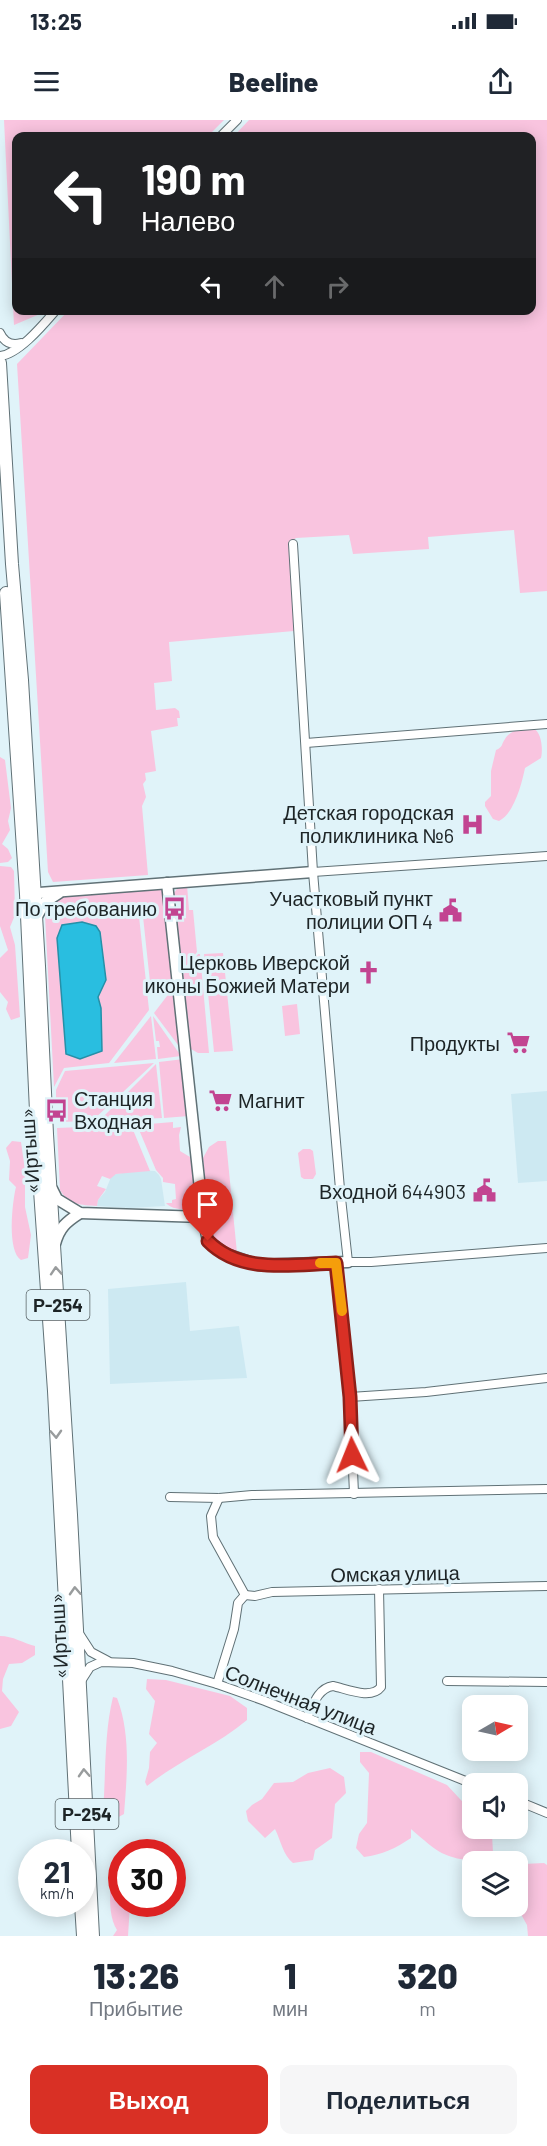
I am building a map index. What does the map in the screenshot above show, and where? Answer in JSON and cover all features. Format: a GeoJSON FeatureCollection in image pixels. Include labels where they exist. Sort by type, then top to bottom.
{"type":"FeatureCollection","features":[{"type":"Feature","properties":{"kind":"main road","name":"«Иртыш»"},"geometry":{"type":"LineString","coordinates":[[0,363],[12,564],[23,692],[33,868],[30,893],[36,918],[93,1936]]}},
{"type":"Feature","properties":{"kind":"main road","name":"«Иртыш»"},"geometry":{"type":"LineString","coordinates":[[0,493],[30,893],[39,1176],[54,1391],[77,1839]]}},
{"type":"Feature","properties":{"kind":"main road"},"geometry":{"type":"LineString","coordinates":[[82,1917],[83,1936]]}},
{"type":"Feature","properties":{"kind":"street"},"geometry":{"type":"LineString","coordinates":[[225,132],[237,120]]}},
{"type":"Feature","properties":{"kind":"street"},"geometry":{"type":"LineString","coordinates":[[0,356],[20,345],[51,315]]}},
{"type":"Feature","properties":{"kind":"street"},"geometry":{"type":"LineString","coordinates":[[0,333],[4,341],[20,345]]}},
{"type":"Feature","properties":{"kind":"street"},"geometry":{"type":"LineString","coordinates":[[1,378],[9,359],[20,345]]}},
{"type":"Feature","properties":{"kind":"street"},"geometry":{"type":"LineString","coordinates":[[293,544],[313,872],[348,1262]]}},
{"type":"Feature","properties":{"kind":"street"},"geometry":{"type":"LineString","coordinates":[[306,742],[547,724]]}},
{"type":"Feature","properties":{"kind":"street"},"geometry":{"type":"LineString","coordinates":[[30,893],[547,856]]}},
{"type":"Feature","properties":{"kind":"street"},"geometry":{"type":"LineString","coordinates":[[33,868],[44,885],[65,891]]}},
{"type":"Feature","properties":{"kind":"street"},"geometry":{"type":"LineString","coordinates":[[167,883],[203,1217],[206,1236],[213,1246],[259,1265],[371,1262],[547,1248]]}},
{"type":"Feature","properties":{"kind":"street"},"geometry":{"type":"LineString","coordinates":[[36,918],[45,902],[65,891]]}},
{"type":"Feature","properties":{"kind":"street"},"geometry":{"type":"LineString","coordinates":[[51,1186],[57,1199],[80,1213],[203,1217]]}},
{"type":"Feature","properties":{"kind":"street"},"geometry":{"type":"LineString","coordinates":[[55,1245],[58,1233],[66,1222],[80,1213]]}},
{"type":"Feature","properties":{"kind":"street"},"geometry":{"type":"LineString","coordinates":[[336,1263],[350,1397],[354,1494]]}},
{"type":"Feature","properties":{"kind":"street"},"geometry":{"type":"LineString","coordinates":[[350,1397],[426,1392],[547,1378]]}},
{"type":"Feature","properties":{"kind":"street"},"geometry":{"type":"LineString","coordinates":[[170,1497],[219,1498],[252,1495],[547,1490]]}},
{"type":"Feature","properties":{"kind":"street"},"geometry":{"type":"LineString","coordinates":[[217,1684],[234,1629],[238,1603],[245,1595],[213,1537],[211,1516],[219,1498]]}},
{"type":"Feature","properties":{"kind":"street","name":"Омская улица"},"geometry":{"type":"LineString","coordinates":[[245,1595],[255,1596],[272,1592],[547,1586]]}},
{"type":"Feature","properties":{"kind":"street"},"geometry":{"type":"LineString","coordinates":[[307,1718],[319,1694],[327,1687],[333,1686],[370,1694],[377,1692],[381,1687],[379,1589]]}},
{"type":"Feature","properties":{"kind":"street"},"geometry":{"type":"LineString","coordinates":[[77,1628],[91,1652],[112,1662]]}},
{"type":"Feature","properties":{"kind":"street"},"geometry":{"type":"LineString","coordinates":[[80,1692],[82,1679],[90,1667],[101,1662],[112,1662]]}},
{"type":"Feature","properties":{"kind":"street","name":"Солнечная улица"},"geometry":{"type":"LineString","coordinates":[[112,1662],[132,1663],[172,1671],[217,1684],[462,1780]]}},
{"type":"Feature","properties":{"kind":"street"},"geometry":{"type":"LineString","coordinates":[[447,1681],[547,1682]]}},
{"type":"Feature","properties":{"kind":"street"},"geometry":{"type":"LineString","coordinates":[[528,1805],[547,1813]]}},
{"type":"Feature","properties":{"kind":"shaded area"},"geometry":{"type":"Polygon","coordinates":[[[4,120],[224,120],[212,132],[12,132],[12,284],[4,120]]]}},
{"type":"Feature","properties":{"kind":"shaded area"},"geometry":{"type":"Polygon","coordinates":[[[249,120],[547,120],[547,591],[520,593],[514,530],[428,537],[429,549],[353,554],[349,535],[296,538],[292,541],[291,552],[294,631],[169,642],[172,681],[154,683],[156,710],[175,708],[179,711],[180,718],[177,718],[178,726],[151,731],[156,771],[145,773],[146,780],[143,784],[146,797],[142,806],[148,875],[53,882],[48,872],[17,364],[64,315],[536,315],[536,132],[238,132],[249,120]]]}},
{"type":"Feature","properties":{"kind":"shaded area"},"geometry":{"type":"Polygon","coordinates":[[[14,315],[38,315],[14,325],[14,315]]]}},
{"type":"Feature","properties":{"kind":"shaded area"},"geometry":{"type":"Polygon","coordinates":[[[522,728],[533,728],[538,733],[542,746],[541,758],[525,768],[513,805],[499,821],[493,819],[485,806],[485,802],[491,796],[491,771],[496,750],[501,747],[508,735],[522,728]]]}},
{"type":"Feature","properties":{"kind":"shaded area"},"geometry":{"type":"Polygon","coordinates":[[[0,757],[5,760],[11,808],[8,821],[10,830],[2,844],[8,849],[12,858],[8,862],[0,863],[0,757]]]}},
{"type":"Feature","properties":{"kind":"shaded area"},"geometry":{"type":"Polygon","coordinates":[[[0,866],[11,867],[14,871],[15,915],[10,927],[15,945],[20,1017],[11,1020],[6,1009],[8,1002],[0,992],[0,958],[8,950],[0,926],[0,866]]]}},
{"type":"Feature","properties":{"kind":"shaded area"},"geometry":{"type":"Polygon","coordinates":[[[187,885],[189,910],[193,910],[197,952],[182,971],[176,911],[180,903],[176,903],[174,893],[179,886],[187,885]]]}},
{"type":"Feature","properties":{"kind":"shaded area"},"geometry":{"type":"Polygon","coordinates":[[[160,888],[165,894],[165,921],[171,942],[174,979],[150,982],[142,907],[138,907],[149,1010],[109,1063],[64,1068],[54,1087],[45,915],[48,909],[53,902],[62,897],[160,888]]]}},
{"type":"Feature","properties":{"kind":"shaded area"},"geometry":{"type":"Polygon","coordinates":[[[223,953],[233,1051],[214,1052],[204,954],[223,953]]]}},
{"type":"Feature","properties":{"kind":"shaded area"},"geometry":{"type":"Polygon","coordinates":[[[200,954],[209,1053],[198,1053],[191,1049],[183,975],[200,954]]]}},
{"type":"Feature","properties":{"kind":"shaded area"},"geometry":{"type":"Polygon","coordinates":[[[177,983],[184,1053],[154,1013],[177,983]]]}},
{"type":"Feature","properties":{"kind":"shaded area"},"geometry":{"type":"Polygon","coordinates":[[[297,1004],[300,1034],[285,1036],[282,1006],[297,1004]]]}},
{"type":"Feature","properties":{"kind":"shaded area"},"geometry":{"type":"Polygon","coordinates":[[[151,1016],[156,1059],[114,1063],[151,1016]]]}},
{"type":"Feature","properties":{"kind":"shaded area"},"geometry":{"type":"Polygon","coordinates":[[[153,1016],[181,1056],[158,1059],[157,1047],[160,1047],[159,1041],[156,1041],[153,1016]]]}},
{"type":"Feature","properties":{"kind":"shaded area"},"geometry":{"type":"Polygon","coordinates":[[[184,1059],[189,1116],[164,1118],[159,1062],[184,1059]]]}},
{"type":"Feature","properties":{"kind":"shaded area"},"geometry":{"type":"Polygon","coordinates":[[[154,1063],[92,1121],[58,1122],[58,1114],[62,1113],[61,1099],[56,1099],[56,1090],[65,1071],[154,1063]]]}},
{"type":"Feature","properties":{"kind":"shaded area"},"geometry":{"type":"Polygon","coordinates":[[[156,1064],[162,1118],[99,1121],[156,1064]]]}},
{"type":"Feature","properties":{"kind":"shaded area"},"geometry":{"type":"Polygon","coordinates":[[[547,1091],[547,1181],[518,1183],[511,1094],[547,1091]]]}},
{"type":"Feature","properties":{"kind":"shaded area"},"geometry":{"type":"Polygon","coordinates":[[[173,1122],[173,1128],[181,1127],[180,1151],[195,1158],[199,1202],[188,1209],[173,1208],[166,1203],[172,1203],[172,1200],[176,1199],[175,1184],[163,1182],[137,1125],[173,1122]]]}},
{"type":"Feature","properties":{"kind":"shaded area"},"geometry":{"type":"Polygon","coordinates":[[[131,1125],[150,1171],[116,1174],[110,1179],[102,1176],[97,1186],[106,1189],[98,1200],[97,1206],[67,1199],[60,1190],[57,1128],[131,1125]]]}},
{"type":"Feature","properties":{"kind":"shaded area"},"geometry":{"type":"Polygon","coordinates":[[[12,1141],[21,1142],[25,1170],[25,1207],[31,1235],[28,1258],[21,1260],[17,1255],[12,1237],[16,1187],[9,1180],[10,1161],[6,1148],[12,1141]]]}},
{"type":"Feature","properties":{"kind":"shaded area"},"geometry":{"type":"Polygon","coordinates":[[[218,1141],[226,1141],[237,1253],[221,1245],[210,1234],[203,1158],[209,1147],[218,1141]]]}},
{"type":"Feature","properties":{"kind":"shaded area"},"geometry":{"type":"Polygon","coordinates":[[[303,1149],[313,1151],[316,1174],[313,1179],[301,1177],[298,1153],[303,1149]]]}},
{"type":"Feature","properties":{"kind":"shaded area"},"geometry":{"type":"Polygon","coordinates":[[[141,1170],[155,1171],[159,1175],[165,1206],[130,1208],[97,1206],[111,1177],[141,1170]]]}},
{"type":"Feature","properties":{"kind":"shaded area"},"geometry":{"type":"Polygon","coordinates":[[[186,1282],[190,1331],[239,1326],[247,1378],[110,1384],[108,1289],[186,1282]]]}},
{"type":"Feature","properties":{"kind":"shaded area"},"geometry":{"type":"Polygon","coordinates":[[[0,1636],[14,1638],[35,1646],[35,1655],[22,1663],[9,1664],[3,1679],[2,1691],[19,1712],[11,1726],[0,1729],[0,1636]]]}},
{"type":"Feature","properties":{"kind":"shaded area"},"geometry":{"type":"Polygon","coordinates":[[[147,1679],[166,1680],[230,1696],[247,1708],[247,1720],[223,1738],[147,1786],[145,1782],[150,1752],[157,1743],[149,1734],[155,1701],[146,1689],[147,1679]]]}},
{"type":"Feature","properties":{"kind":"shaded area"},"geometry":{"type":"Polygon","coordinates":[[[113,1697],[117,1698],[121,1712],[127,1755],[124,1814],[115,1819],[107,1817],[103,1812],[107,1739],[113,1697]]]}},
{"type":"Feature","properties":{"kind":"shaded area"},"geometry":{"type":"Polygon","coordinates":[[[360,1752],[371,1752],[447,1785],[462,1801],[462,1839],[492,1839],[493,1851],[462,1851],[462,1859],[449,1856],[435,1849],[411,1829],[411,1838],[405,1842],[383,1853],[364,1857],[356,1848],[359,1834],[367,1823],[369,1773],[360,1762],[360,1752]]]}},
{"type":"Feature","properties":{"kind":"shaded area"},"geometry":{"type":"Polygon","coordinates":[[[330,1768],[344,1777],[346,1793],[335,1804],[332,1838],[315,1850],[313,1860],[293,1863],[284,1852],[275,1829],[265,1838],[248,1821],[246,1811],[262,1799],[274,1783],[293,1782],[308,1773],[330,1768]]]}},
{"type":"Feature","properties":{"kind":"shaded area"},"geometry":{"type":"Polygon","coordinates":[[[544,1863],[547,1865],[547,1936],[528,1936],[527,1925],[523,1917],[528,1917],[528,1864],[544,1863]]]}},
{"type":"Feature","properties":{"kind":"shaded area"},"geometry":{"type":"Polygon","coordinates":[[[112,1917],[129,1917],[128,1936],[113,1936],[117,1930],[112,1917]]]}},
{"type":"Feature","properties":{"kind":"water"},"geometry":{"type":"Polygon","coordinates":[[[82,922],[96,926],[100,932],[106,980],[98,997],[101,1008],[102,1051],[80,1059],[66,1054],[57,938],[62,925],[82,922]]]}},
{"type":"Feature","properties":{"kind":"slow traffic"},"geometry":{"type":"LineString","coordinates":[[320,1263],[336,1263],[342,1311]]}},
{"type":"Feature","properties":{"kind":"place","name":"Детская городская поликлиника №6"},"geometry":{"type":"Point","coordinates":[472,824]}},
{"type":"Feature","properties":{"kind":"place","name":"По требованию"},"geometry":{"type":"Point","coordinates":[175,908]}},
{"type":"Feature","properties":{"kind":"place","name":"Участковый пункт полиции ОП 4"},"geometry":{"type":"Point","coordinates":[451,910]}},
{"type":"Feature","properties":{"kind":"place","name":"Церковь Иверской иконы Божией Матери"},"geometry":{"type":"Point","coordinates":[368,973]}},
{"type":"Feature","properties":{"kind":"place","name":"Продукты"},"geometry":{"type":"Point","coordinates":[518,1043]}},
{"type":"Feature","properties":{"kind":"place","name":"Магнит"},"geometry":{"type":"Point","coordinates":[220,1100]}},
{"type":"Feature","properties":{"kind":"place","name":"Станция Входная"},"geometry":{"type":"Point","coordinates":[56,1110]}},
{"type":"Feature","properties":{"kind":"place","name":"Входной 644903"},"geometry":{"type":"Point","coordinates":[484,1191]}},
{"type":"Feature","properties":{"kind":"route"},"geometry":{"type":"LineString","coordinates":[[208,1241],[226,1254],[259,1265],[336,1263],[350,1397],[352,1455]]}}]}
